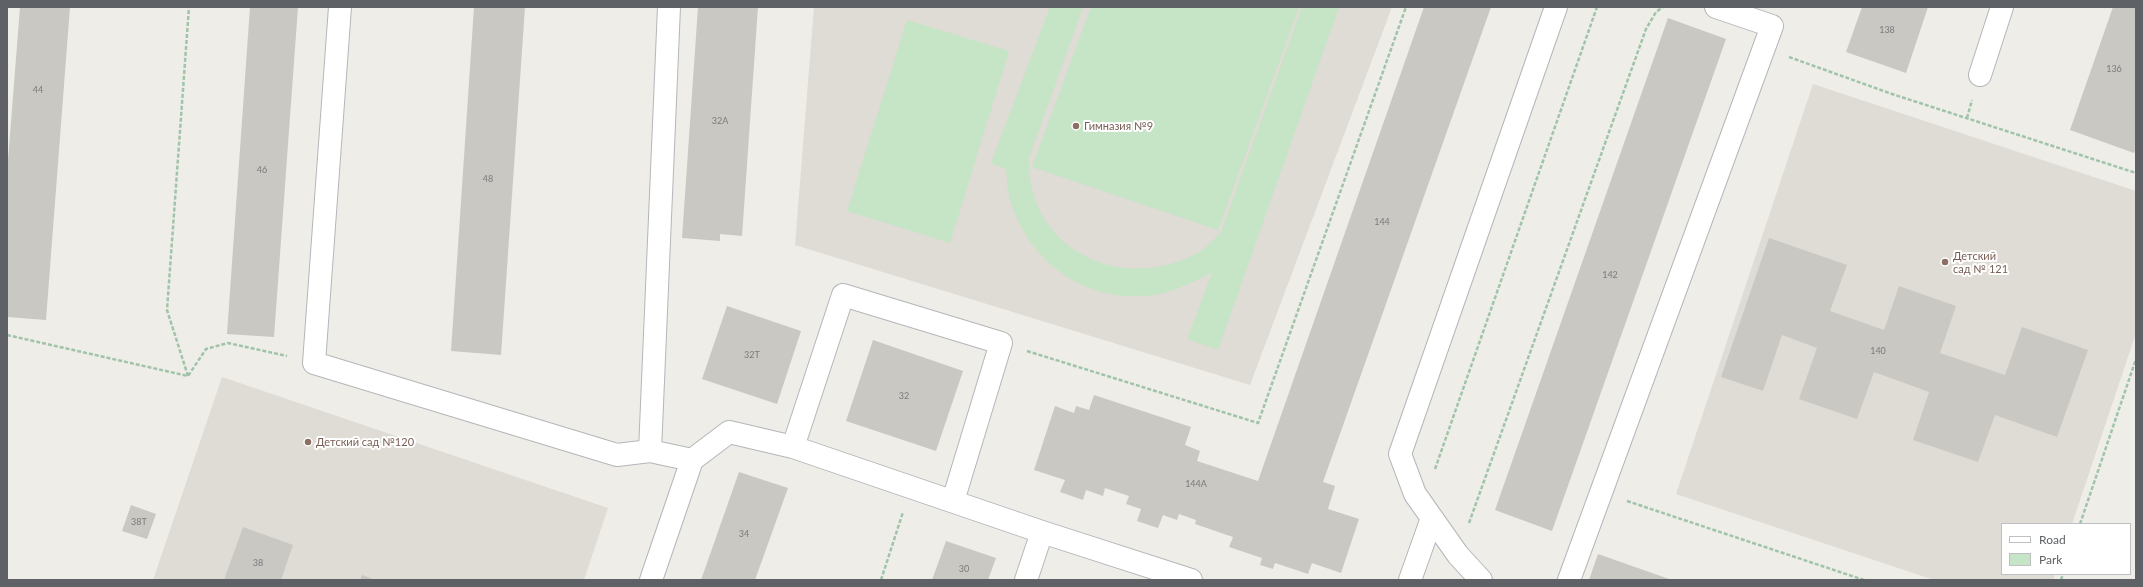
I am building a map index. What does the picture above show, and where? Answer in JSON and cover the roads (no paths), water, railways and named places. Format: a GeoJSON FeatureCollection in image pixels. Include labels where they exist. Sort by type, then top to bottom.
{"type":"FeatureCollection","features":[{"type":"Feature","properties":{"kind":"lane"},"geometry":{"type":"LineString","coordinates":[[340,7],[314,363],[617,455],[650,451],[692,460]]}},
{"type":"Feature","properties":{"kind":"lane"},"geometry":{"type":"LineString","coordinates":[[650,451],[669,7]]}},
{"type":"Feature","properties":{"kind":"lane"},"geometry":{"type":"LineString","coordinates":[[1481,580],[1458,555],[1415,494],[1400,454],[1556,7]]}},
{"type":"Feature","properties":{"kind":"lane"},"geometry":{"type":"LineString","coordinates":[[1569,580],[1772,26],[1716,7]]}},
{"type":"Feature","properties":{"kind":"lane"},"geometry":{"type":"LineString","coordinates":[[1980,75],[2002,7]]}},
{"type":"Feature","properties":{"kind":"lane"},"geometry":{"type":"LineString","coordinates":[[793,447],[843,295],[1001,343],[953,501]]}},
{"type":"Feature","properties":{"kind":"lane"},"geometry":{"type":"LineString","coordinates":[[651,580],[692,460],[729,432],[793,447],[1042,532],[1191,580]]}},
{"type":"Feature","properties":{"kind":"lane"},"geometry":{"type":"LineString","coordinates":[[1410,580],[1427,512]]}},
{"type":"Feature","properties":{"kind":"lane"},"geometry":{"type":"LineString","coordinates":[[1026,580],[1042,532]]}},
{"type":"Feature","properties":{"kind":"place","name":"Гимназия №9"},"geometry":{"type":"Point","coordinates":[1076,126]}},
{"type":"Feature","properties":{"kind":"place","name":"Детский сад № 121"},"geometry":{"type":"Point","coordinates":[1945,262]}},
{"type":"Feature","properties":{"kind":"place","name":"Детский сад №120"},"geometry":{"type":"Point","coordinates":[308,442]}}]}
